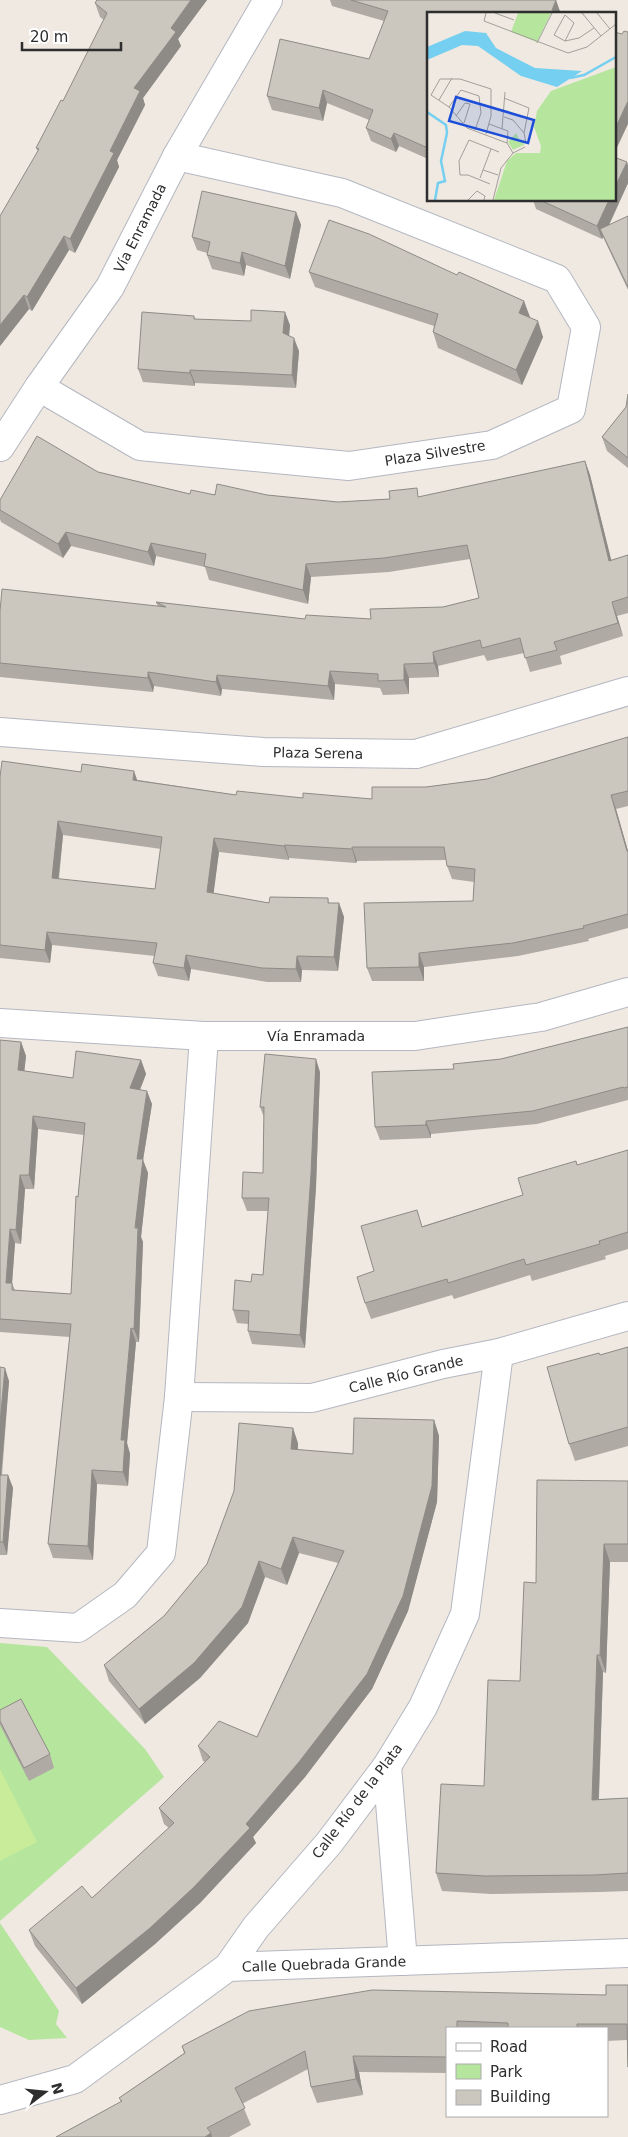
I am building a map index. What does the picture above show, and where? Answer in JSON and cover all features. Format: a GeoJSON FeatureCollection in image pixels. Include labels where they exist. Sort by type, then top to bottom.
{"type":"FeatureCollection","features":[{"type":"Feature","properties":{"kind":"street","name":"Vía Enramada"},"geometry":{"type":"LineString","coordinates":[[0,448],[39,387],[110,287],[177,156],[268,0]]}},
{"type":"Feature","properties":{"kind":"street","name":"Plaza Silvestre"},"geometry":{"type":"LineString","coordinates":[[39,387],[140,446],[349,466],[492,445],[571,409],[586,327],[557,279],[342,193],[177,156]]}},
{"type":"Feature","properties":{"kind":"street","name":"Plaza Serena"},"geometry":{"type":"LineString","coordinates":[[0,732],[263,752],[416,754],[628,691]]}},
{"type":"Feature","properties":{"kind":"street","name":"Vía Enramada"},"geometry":{"type":"LineString","coordinates":[[0,1023],[204,1036],[415,1036],[540,1017],[628,992]]}},
{"type":"Feature","properties":{"kind":"street"},"geometry":{"type":"LineString","coordinates":[[0,1623],[78,1628],[125,1595],[161,1553],[179,1397],[204,1036]]}},
{"type":"Feature","properties":{"kind":"street","name":"Calle Río Grande"},"geometry":{"type":"LineString","coordinates":[[179,1397],[312,1398],[443,1364],[499,1353],[628,1316]]}},
{"type":"Feature","properties":{"kind":"street","name":"Calle Río de la Plata"},"geometry":{"type":"LineString","coordinates":[[228,1967],[256,1927],[329,1843],[387,1766],[423,1707],[466,1614],[499,1353]]}},
{"type":"Feature","properties":{"kind":"street"},"geometry":{"type":"LineString","coordinates":[[387,1766],[403,1961]]}},
{"type":"Feature","properties":{"kind":"street","name":"Calle Quebrada Grande"},"geometry":{"type":"LineString","coordinates":[[0,2100],[75,2079],[228,1967],[628,1953]]}},
{"type":"Feature","properties":{"kind":"green space"},"geometry":{"type":"Polygon","coordinates":[[[0,1643],[47,1647],[145,1749],[164,1777],[0,1921],[0,1643]]]}},
{"type":"Feature","properties":{"kind":"green space"},"geometry":{"type":"Polygon","coordinates":[[[0,1769],[37,1842],[0,1861],[0,1769]]]}},
{"type":"Feature","properties":{"kind":"green space"},"geometry":{"type":"Polygon","coordinates":[[[0,1923],[59,2011],[56,2024],[67,2038],[29,2040],[0,2027],[0,1923]]]}},
{"type":"Feature","properties":{"kind":"building"},"geometry":{"type":"Polygon","coordinates":[[[97,0],[191,0],[171,28],[176,32],[134,88],[140,91],[110,151],[114,153],[70,239],[64,236],[27,297],[24,295],[0,325],[0,216],[39,149],[36,148],[61,100],[63,101],[107,13],[95,3],[97,0]]]}},
{"type":"Feature","properties":{"kind":"building"},"geometry":{"type":"Polygon","coordinates":[[[351,0],[556,0],[552,10],[557,12],[427,12],[427,148],[394,133],[391,139],[366,128],[373,110],[323,90],[319,108],[267,96],[280,39],[369,59],[388,11],[351,0]]]}},
{"type":"Feature","properties":{"kind":"building"},"geometry":{"type":"Polygon","coordinates":[[[624,31],[628,32],[628,101],[616,127],[616,32],[622,34],[624,31]]]}},
{"type":"Feature","properties":{"kind":"building"},"geometry":{"type":"Polygon","coordinates":[[[616,158],[627,162],[616,185],[616,158]]]}},
{"type":"Feature","properties":{"kind":"building"},"geometry":{"type":"Polygon","coordinates":[[[202,191],[296,212],[285,266],[242,252],[240,263],[207,255],[210,242],[192,237],[202,191]]]}},
{"type":"Feature","properties":{"kind":"building"},"geometry":{"type":"Polygon","coordinates":[[[542,201],[609,201],[597,226],[542,201]]]}},
{"type":"Feature","properties":{"kind":"building"},"geometry":{"type":"Polygon","coordinates":[[[628,216],[628,287],[600,229],[628,216]]]}},
{"type":"Feature","properties":{"kind":"building"},"geometry":{"type":"Polygon","coordinates":[[[329,220],[369,234],[457,275],[459,272],[524,301],[519,313],[538,321],[516,370],[433,332],[438,314],[309,272],[329,220]]]}},
{"type":"Feature","properties":{"kind":"building"},"geometry":{"type":"Polygon","coordinates":[[[251,310],[285,312],[283,333],[294,338],[292,375],[190,370],[190,373],[138,369],[142,312],[194,316],[194,319],[251,321],[251,310]]]}},
{"type":"Feature","properties":{"kind":"building"},"geometry":{"type":"Polygon","coordinates":[[[628,394],[628,458],[602,437],[626,407],[628,394]]]}},
{"type":"Feature","properties":{"kind":"building"},"geometry":{"type":"Polygon","coordinates":[[[37,436],[98,472],[190,494],[191,490],[215,495],[217,484],[267,495],[338,502],[390,499],[389,491],[417,488],[418,497],[585,461],[609,561],[628,555],[628,597],[612,602],[618,623],[554,642],[557,650],[525,658],[520,638],[482,648],[480,640],[433,652],[434,663],[404,664],[404,680],[378,681],[378,674],[330,671],[328,686],[217,675],[216,682],[148,672],[148,678],[0,663],[2,589],[166,607],[156,602],[305,619],[306,615],[371,619],[370,609],[443,607],[479,598],[467,545],[384,558],[306,564],[303,590],[204,566],[206,554],[151,543],[148,552],[66,532],[58,544],[0,510],[0,500],[37,436]]]}},
{"type":"Feature","properties":{"kind":"building"},"geometry":{"type":"Polygon","coordinates":[[[628,737],[628,791],[611,795],[628,851],[628,914],[583,926],[584,928],[513,943],[419,953],[419,967],[367,968],[364,903],[473,901],[475,869],[447,866],[444,847],[352,847],[352,849],[284,846],[214,838],[207,892],[269,903],[270,897],[328,898],[328,903],[339,903],[334,957],[297,956],[296,969],[262,968],[186,955],[184,968],[153,963],[157,943],[47,932],[45,950],[0,945],[0,777],[2,761],[81,772],[82,764],[134,771],[133,780],[236,795],[237,791],[303,798],[303,793],[372,799],[372,787],[426,787],[487,779],[628,737]],[[58,821],[52,878],[155,889],[162,837],[58,821]]]}},
{"type":"Feature","properties":{"kind":"building"},"geometry":{"type":"Polygon","coordinates":[[[628,1027],[628,1087],[533,1111],[426,1121],[426,1125],[375,1127],[372,1072],[454,1069],[453,1064],[501,1059],[628,1027]]]}},
{"type":"Feature","properties":{"kind":"building"},"geometry":{"type":"Polygon","coordinates":[[[0,1040],[21,1042],[18,1070],[73,1078],[76,1051],[141,1060],[130,1088],[147,1091],[137,1159],[143,1159],[135,1228],[138,1228],[134,1329],[131,1328],[121,1440],[125,1440],[123,1472],[92,1470],[88,1546],[48,1544],[71,1324],[0,1319],[0,1040]],[[33,1116],[29,1175],[20,1175],[16,1230],[10,1229],[6,1283],[12,1283],[12,1290],[71,1294],[76,1196],[78,1197],[85,1123],[33,1116]]]}},
{"type":"Feature","properties":{"kind":"building"},"geometry":{"type":"Polygon","coordinates":[[[265,1054],[316,1059],[311,1174],[300,1335],[248,1331],[249,1311],[233,1310],[235,1280],[251,1282],[252,1274],[263,1275],[269,1198],[242,1198],[243,1172],[263,1173],[264,1107],[260,1107],[265,1054]]]}},
{"type":"Feature","properties":{"kind":"building"},"geometry":{"type":"Polygon","coordinates":[[[628,1150],[628,1232],[599,1241],[600,1244],[526,1265],[524,1259],[448,1283],[447,1279],[365,1303],[357,1277],[374,1271],[361,1226],[417,1210],[422,1227],[523,1195],[518,1178],[576,1161],[577,1165],[628,1150]]]}},
{"type":"Feature","properties":{"kind":"building"},"geometry":{"type":"Polygon","coordinates":[[[628,1347],[628,1427],[569,1444],[547,1367],[628,1347]]]}},
{"type":"Feature","properties":{"kind":"building"},"geometry":{"type":"Polygon","coordinates":[[[0,1367],[5,1368],[0,1423],[0,1367]]]}},
{"type":"Feature","properties":{"kind":"building"},"geometry":{"type":"Polygon","coordinates":[[[354,1418],[434,1420],[432,1486],[403,1596],[367,1674],[299,1762],[246,1824],[250,1828],[194,1887],[150,1928],[76,1988],[29,1930],[82,1886],[92,1898],[174,1823],[159,1808],[210,1757],[198,1746],[219,1721],[257,1737],[344,1551],[293,1537],[281,1569],[259,1561],[242,1607],[194,1663],[139,1709],[104,1665],[164,1616],[207,1564],[234,1491],[239,1423],[293,1428],[291,1449],[353,1454],[354,1418]]]}},
{"type":"Feature","properties":{"kind":"building"},"geometry":{"type":"Polygon","coordinates":[[[0,1475],[8,1475],[3,1542],[0,1542],[0,1475]]]}},
{"type":"Feature","properties":{"kind":"building"},"geometry":{"type":"Polygon","coordinates":[[[537,1480],[628,1481],[628,1544],[604,1544],[600,1655],[597,1655],[592,1800],[628,1798],[628,1873],[485,1876],[436,1873],[441,1784],[484,1786],[488,1680],[520,1681],[524,1582],[536,1583],[537,1480]]]}},
{"type":"Feature","properties":{"kind":"building"},"geometry":{"type":"Polygon","coordinates":[[[21,1699],[50,1754],[24,1768],[0,1721],[0,1710],[21,1699]]]}},
{"type":"Feature","properties":{"kind":"building"},"geometry":{"type":"Polygon","coordinates":[[[606,1985],[628,1985],[628,2067],[627,2024],[577,2024],[577,2027],[508,2027],[508,2023],[457,2021],[457,2027],[446,2027],[446,2057],[353,2056],[356,2079],[311,2087],[305,2051],[235,2088],[245,2108],[207,2128],[211,2133],[205,2137],[56,2137],[122,2101],[119,2098],[185,2053],[182,2046],[249,2011],[372,1990],[606,1995],[606,1985]]]}}]}
